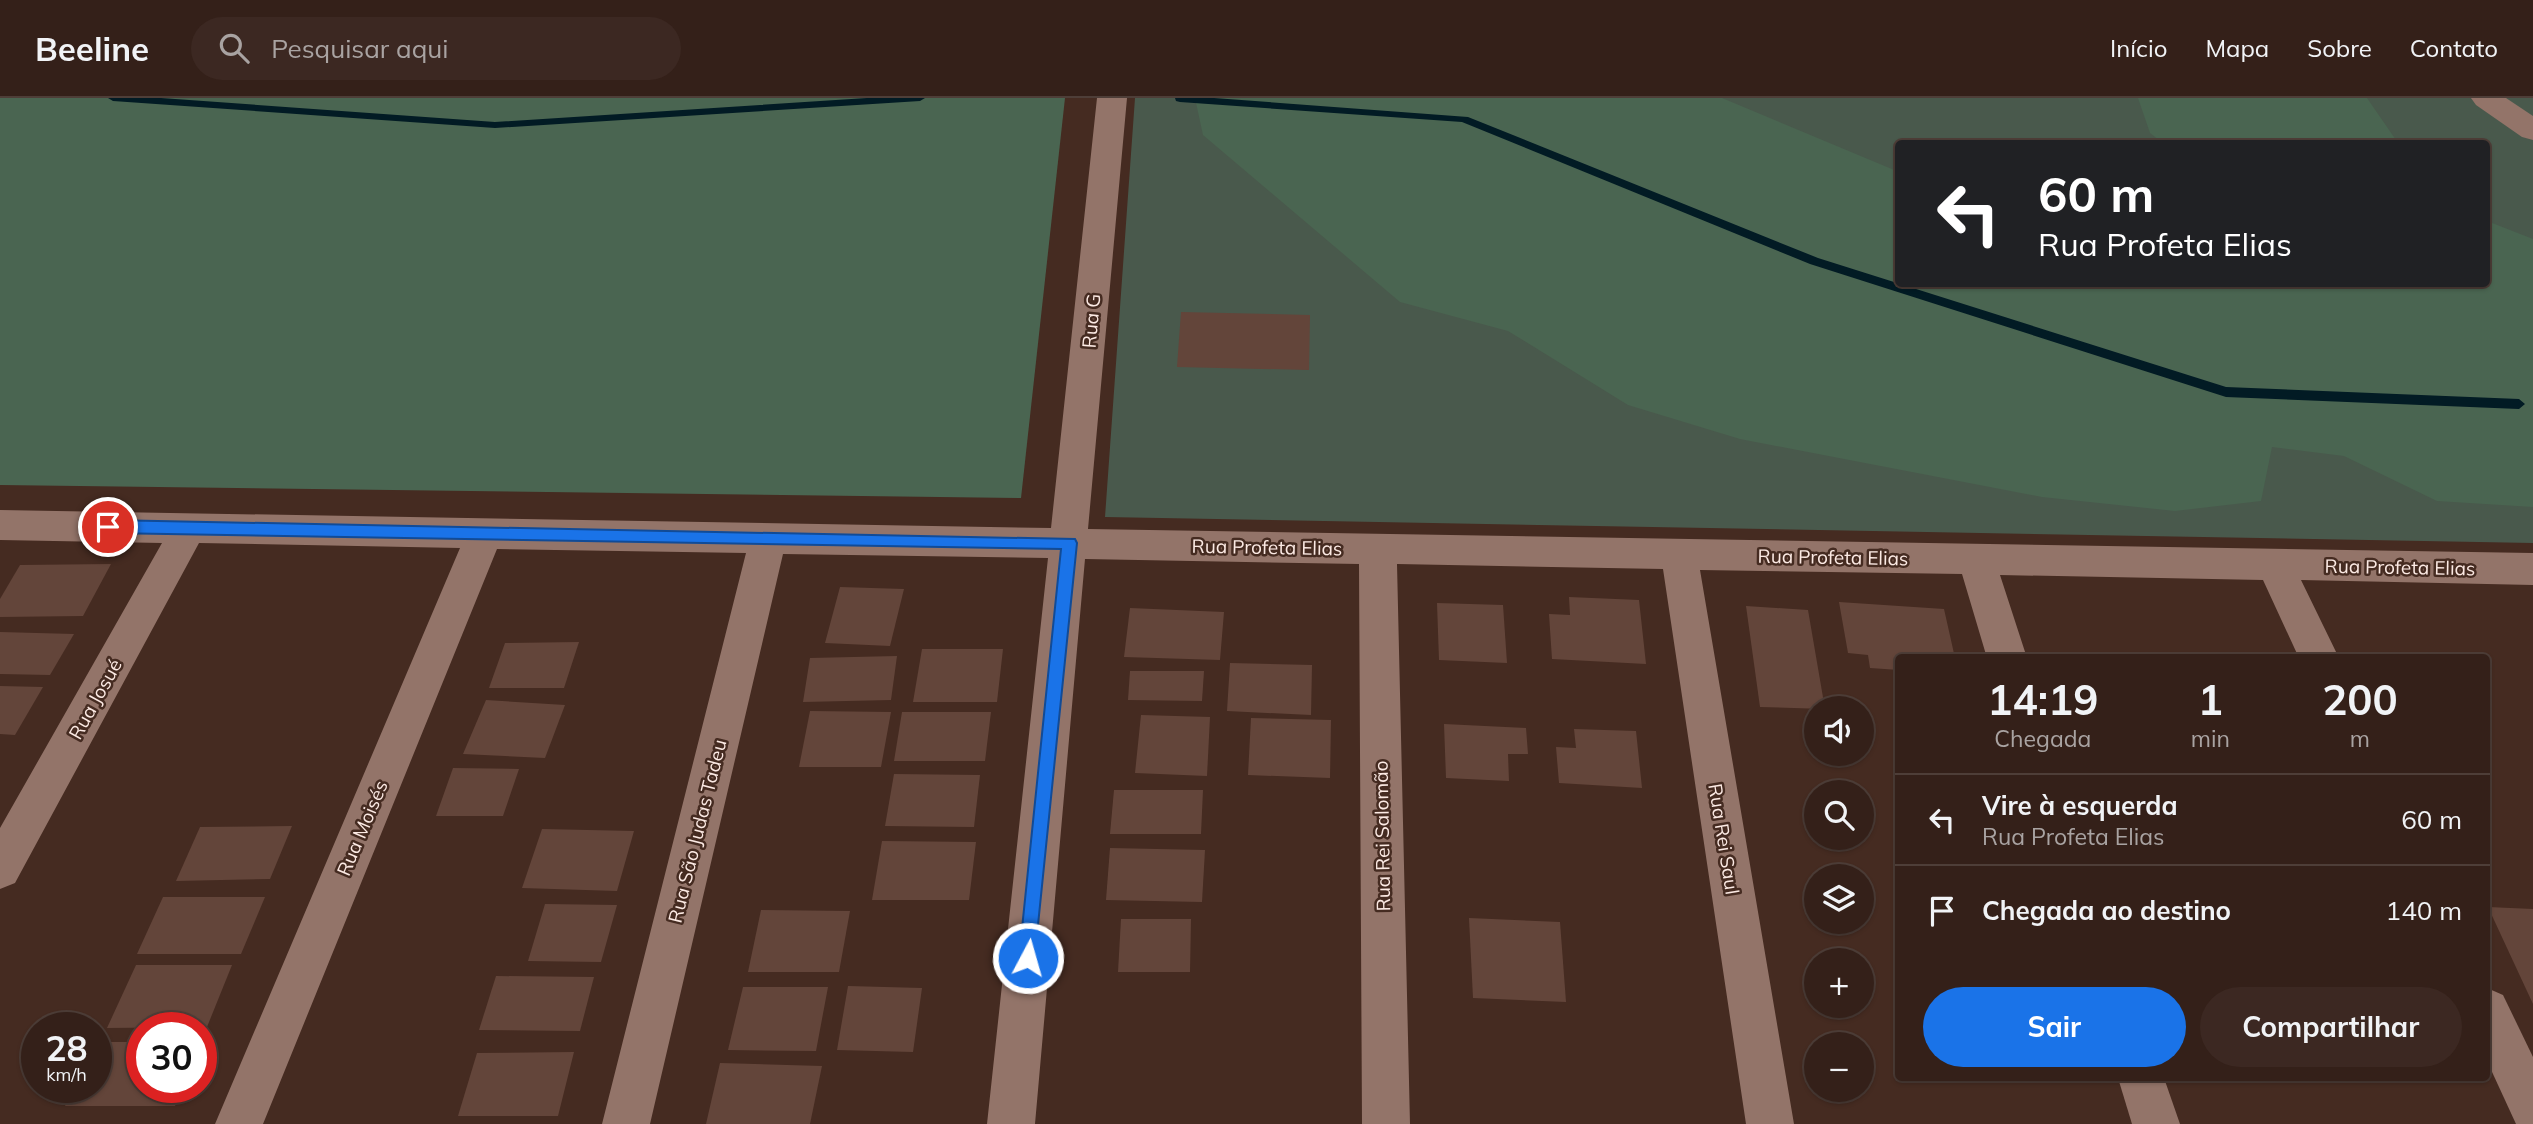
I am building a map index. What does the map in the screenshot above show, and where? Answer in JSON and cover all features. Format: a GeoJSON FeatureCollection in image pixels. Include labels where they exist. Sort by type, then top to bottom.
{"type":"FeatureCollection","features":[{"type":"Feature","properties":{"kind":"street","name":"Rua G"},"geometry":{"type":"LineString","coordinates":[[1011,1124],[1112,98]]}},
{"type":"Feature","properties":{"kind":"street"},"geometry":{"type":"LineString","coordinates":[[2486,98],[2533,130]]}},
{"type":"Feature","properties":{"kind":"street","name":"Rua Profeta Elias"},"geometry":{"type":"LineString","coordinates":[[0,525],[2533,569]]}},
{"type":"Feature","properties":{"kind":"street","name":"Rua Josué"},"geometry":{"type":"LineString","coordinates":[[0,869],[189,528]]}},
{"type":"Feature","properties":{"kind":"street","name":"Rua Moisés"},"geometry":{"type":"LineString","coordinates":[[239,1124],[485,533]]}},
{"type":"Feature","properties":{"kind":"street","name":"Rua São Judas Tadeu"},"geometry":{"type":"LineString","coordinates":[[626,1124],[768,538]]}},
{"type":"Feature","properties":{"kind":"street","name":"Rua Rei Salomão"},"geometry":{"type":"LineString","coordinates":[[1378,548],[1386,1124]]}},
{"type":"Feature","properties":{"kind":"street","name":"Rua Rei Saul"},"geometry":{"type":"LineString","coordinates":[[1679,554],[1770,1124]]}},
{"type":"Feature","properties":{"kind":"street"},"geometry":{"type":"LineString","coordinates":[[1976,559],[2006,654]]}},
{"type":"Feature","properties":{"kind":"street"},"geometry":{"type":"LineString","coordinates":[[2274,565],[2317,654]]}},
{"type":"Feature","properties":{"kind":"street"},"geometry":{"type":"LineString","coordinates":[[2490,1017],[2533,1108]]}},
{"type":"Feature","properties":{"kind":"street"},"geometry":{"type":"LineString","coordinates":[[2142,1081],[2156,1124]]}},
{"type":"Feature","properties":{"kind":"green space"},"geometry":{"type":"Polygon","coordinates":[[[0,98],[1065,98],[1021,498],[0,485],[0,98]]]}},
{"type":"Feature","properties":{"kind":"green space"},"geometry":{"type":"Polygon","coordinates":[[[1135,98],[2533,98],[2533,543],[1105,517],[1135,98]]]}},
{"type":"Feature","properties":{"kind":"green space"},"geometry":{"type":"Polygon","coordinates":[[[1195,98],[1722,98],[1895,170],[1895,287],[2490,287],[2490,222],[2533,239],[2533,507],[2437,501],[2344,456],[2272,447],[2261,501],[2175,511],[2042,497],[1740,439],[1628,405],[1508,331],[1400,302],[1203,135],[1195,98]]]}},
{"type":"Feature","properties":{"kind":"green space"},"geometry":{"type":"Polygon","coordinates":[[[2138,98],[2367,98],[2396,140],[2159,140],[2150,133],[2138,98]]]}},
{"type":"Feature","properties":{"kind":"building"},"geometry":{"type":"Polygon","coordinates":[[[1181,312],[1310,315],[1309,370],[1177,367],[1181,312]]]}},
{"type":"Feature","properties":{"kind":"building"},"geometry":{"type":"Polygon","coordinates":[[[111,564],[83,616],[0,617],[0,599],[20,565],[111,564]]]}},
{"type":"Feature","properties":{"kind":"building"},"geometry":{"type":"Polygon","coordinates":[[[840,587],[904,589],[890,646],[825,643],[840,587]]]}},
{"type":"Feature","properties":{"kind":"building"},"geometry":{"type":"Polygon","coordinates":[[[1569,597],[1639,600],[1646,664],[1552,659],[1549,614],[1570,615],[1569,597]]]}},
{"type":"Feature","properties":{"kind":"building"},"geometry":{"type":"Polygon","coordinates":[[[1839,602],[1944,609],[1954,654],[1895,654],[1895,670],[1870,668],[1868,655],[1848,653],[1839,602]]]}},
{"type":"Feature","properties":{"kind":"building"},"geometry":{"type":"Polygon","coordinates":[[[1437,603],[1503,605],[1507,663],[1439,660],[1437,603]]]}},
{"type":"Feature","properties":{"kind":"building"},"geometry":{"type":"Polygon","coordinates":[[[1746,606],[1808,610],[1823,696],[1804,696],[1804,708],[1760,707],[1746,606]]]}},
{"type":"Feature","properties":{"kind":"building"},"geometry":{"type":"Polygon","coordinates":[[[1130,608],[1224,612],[1220,660],[1124,657],[1130,608]]]}},
{"type":"Feature","properties":{"kind":"building"},"geometry":{"type":"Polygon","coordinates":[[[0,632],[74,634],[50,675],[0,674],[0,632]]]}},
{"type":"Feature","properties":{"kind":"building"},"geometry":{"type":"Polygon","coordinates":[[[579,642],[564,688],[489,688],[505,643],[579,642]]]}},
{"type":"Feature","properties":{"kind":"building"},"geometry":{"type":"Polygon","coordinates":[[[922,649],[1003,649],[997,702],[913,702],[922,649]]]}},
{"type":"Feature","properties":{"kind":"building"},"geometry":{"type":"Polygon","coordinates":[[[897,656],[891,700],[803,702],[810,658],[897,656]]]}},
{"type":"Feature","properties":{"kind":"building"},"geometry":{"type":"Polygon","coordinates":[[[1230,663],[1312,665],[1311,715],[1227,711],[1230,663]]]}},
{"type":"Feature","properties":{"kind":"building"},"geometry":{"type":"Polygon","coordinates":[[[1130,671],[1204,671],[1202,701],[1128,700],[1130,671]]]}},
{"type":"Feature","properties":{"kind":"building"},"geometry":{"type":"Polygon","coordinates":[[[0,686],[43,687],[15,735],[0,734],[0,686]]]}},
{"type":"Feature","properties":{"kind":"building"},"geometry":{"type":"Polygon","coordinates":[[[486,700],[565,705],[545,758],[463,754],[486,700]]]}},
{"type":"Feature","properties":{"kind":"building"},"geometry":{"type":"Polygon","coordinates":[[[810,711],[891,712],[881,767],[799,767],[810,711]]]}},
{"type":"Feature","properties":{"kind":"building"},"geometry":{"type":"Polygon","coordinates":[[[902,712],[991,712],[985,761],[894,761],[902,712]]]}},
{"type":"Feature","properties":{"kind":"building"},"geometry":{"type":"Polygon","coordinates":[[[1141,715],[1210,717],[1207,776],[1135,773],[1141,715]]]}},
{"type":"Feature","properties":{"kind":"building"},"geometry":{"type":"Polygon","coordinates":[[[1251,718],[1331,720],[1330,778],[1248,775],[1251,718]]]}},
{"type":"Feature","properties":{"kind":"building"},"geometry":{"type":"Polygon","coordinates":[[[1444,724],[1526,728],[1528,754],[1508,754],[1509,781],[1446,778],[1444,724]]]}},
{"type":"Feature","properties":{"kind":"building"},"geometry":{"type":"Polygon","coordinates":[[[1574,729],[1636,731],[1642,788],[1559,783],[1556,747],[1576,748],[1574,729]]]}},
{"type":"Feature","properties":{"kind":"building"},"geometry":{"type":"Polygon","coordinates":[[[453,768],[519,769],[503,816],[436,816],[453,768]]]}},
{"type":"Feature","properties":{"kind":"building"},"geometry":{"type":"Polygon","coordinates":[[[894,774],[980,775],[974,827],[885,826],[894,774]]]}},
{"type":"Feature","properties":{"kind":"building"},"geometry":{"type":"Polygon","coordinates":[[[1114,790],[1203,790],[1201,834],[1110,834],[1114,790]]]}},
{"type":"Feature","properties":{"kind":"building"},"geometry":{"type":"Polygon","coordinates":[[[292,826],[270,879],[176,881],[200,827],[292,826]]]}},
{"type":"Feature","properties":{"kind":"building"},"geometry":{"type":"Polygon","coordinates":[[[542,829],[634,831],[617,891],[522,888],[542,829]]]}},
{"type":"Feature","properties":{"kind":"building"},"geometry":{"type":"Polygon","coordinates":[[[882,841],[976,842],[969,900],[872,900],[882,841]]]}},
{"type":"Feature","properties":{"kind":"building"},"geometry":{"type":"Polygon","coordinates":[[[1110,848],[1205,850],[1202,902],[1106,900],[1110,848]]]}},
{"type":"Feature","properties":{"kind":"building"},"geometry":{"type":"Polygon","coordinates":[[[163,897],[265,897],[241,954],[137,954],[163,897]]]}},
{"type":"Feature","properties":{"kind":"building"},"geometry":{"type":"Polygon","coordinates":[[[545,904],[617,905],[601,962],[528,961],[545,904]]]}},
{"type":"Feature","properties":{"kind":"building"},"geometry":{"type":"Polygon","coordinates":[[[2490,907],[2533,909],[2533,1004],[2490,911],[2490,907]]]}},
{"type":"Feature","properties":{"kind":"building"},"geometry":{"type":"Polygon","coordinates":[[[761,910],[850,911],[839,972],[748,972],[761,910]]]}},
{"type":"Feature","properties":{"kind":"building"},"geometry":{"type":"Polygon","coordinates":[[[1469,918],[1560,922],[1566,1002],[1473,998],[1469,918]]]}},
{"type":"Feature","properties":{"kind":"building"},"geometry":{"type":"Polygon","coordinates":[[[1121,919],[1191,919],[1190,972],[1118,972],[1121,919]]]}},
{"type":"Feature","properties":{"kind":"building"},"geometry":{"type":"Polygon","coordinates":[[[136,965],[232,965],[213,1012],[126,1012],[126,1028],[112,1028],[112,1017],[136,965]]]}},
{"type":"Feature","properties":{"kind":"building"},"geometry":{"type":"Polygon","coordinates":[[[496,976],[594,977],[580,1031],[479,1030],[496,976]]]}},
{"type":"Feature","properties":{"kind":"building"},"geometry":{"type":"Polygon","coordinates":[[[848,986],[922,988],[913,1052],[837,1050],[848,986]]]}},
{"type":"Feature","properties":{"kind":"building"},"geometry":{"type":"Polygon","coordinates":[[[743,987],[828,987],[816,1051],[728,1050],[743,987]]]}},
{"type":"Feature","properties":{"kind":"building"},"geometry":{"type":"Polygon","coordinates":[[[112,1042],[126,1042],[126,1103],[176,1103],[175,1106],[65,1106],[66,1103],[112,1103],[112,1042]]]}},
{"type":"Feature","properties":{"kind":"building"},"geometry":{"type":"Polygon","coordinates":[[[574,1052],[558,1116],[458,1116],[477,1053],[574,1052]]]}},
{"type":"Feature","properties":{"kind":"building"},"geometry":{"type":"Polygon","coordinates":[[[720,1063],[822,1066],[810,1124],[706,1124],[720,1063]]]}},
{"type":"Feature","properties":{"kind":"waterway"},"geometry":{"type":"LineString","coordinates":[[113,98],[495,125],[920,98]]}},
{"type":"Feature","properties":{"kind":"waterway"},"geometry":{"type":"LineString","coordinates":[[1180,99],[1464,119],[1814,261],[1895,287]]}},
{"type":"Feature","properties":{"kind":"waterway"},"geometry":{"type":"LineString","coordinates":[[1896,287],[2226,392],[2519,404]]}},
{"type":"Feature","properties":{"kind":"route"},"geometry":{"type":"LineString","coordinates":[[108,527],[1070,543],[1028,958]]}}]}
